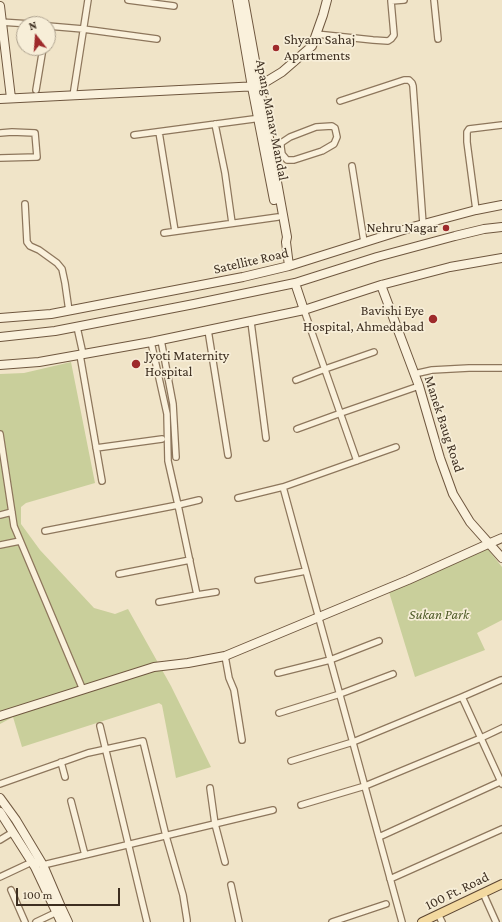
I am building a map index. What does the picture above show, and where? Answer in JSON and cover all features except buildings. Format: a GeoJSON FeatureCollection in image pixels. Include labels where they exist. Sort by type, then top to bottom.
{"type":"FeatureCollection","features":[{"type":"Feature","properties":{"kind":"main road","name":"100 Ft. Road"},"geometry":{"type":"LineString","coordinates":[[422,922],[440,918],[483,893],[502,884]]}},
{"type":"Feature","properties":{"kind":"street"},"geometry":{"type":"LineString","coordinates":[[73,96],[88,0]]}},
{"type":"Feature","properties":{"kind":"street"},"geometry":{"type":"LineString","coordinates":[[128,0],[174,6]]}},
{"type":"Feature","properties":{"kind":"street","name":"Apang Manav Mandal"},"geometry":{"type":"LineString","coordinates":[[237,0],[262,117],[282,238],[286,242]]}},
{"type":"Feature","properties":{"kind":"street"},"geometry":{"type":"LineString","coordinates":[[244,0],[256,86]]}},
{"type":"Feature","properties":{"kind":"street"},"geometry":{"type":"LineString","coordinates":[[0,99],[256,86],[282,72],[312,46],[327,0]]}},
{"type":"Feature","properties":{"kind":"street"},"geometry":{"type":"LineString","coordinates":[[316,34],[388,41],[394,35],[391,0],[404,0]]}},
{"type":"Feature","properties":{"kind":"street"},"geometry":{"type":"LineString","coordinates":[[434,0],[438,39]]}},
{"type":"Feature","properties":{"kind":"street"},"geometry":{"type":"LineString","coordinates":[[0,6],[11,98]]}},
{"type":"Feature","properties":{"kind":"street"},"geometry":{"type":"LineString","coordinates":[[1,21],[16,22]]}},
{"type":"Feature","properties":{"kind":"street"},"geometry":{"type":"LineString","coordinates":[[56,27],[157,39]]}},
{"type":"Feature","properties":{"kind":"street"},"geometry":{"type":"LineString","coordinates":[[36,90],[42,56]]}},
{"type":"Feature","properties":{"kind":"street"},"geometry":{"type":"LineString","coordinates":[[340,101],[404,80],[409,80],[412,83],[423,224]]}},
{"type":"Feature","properties":{"kind":"street"},"geometry":{"type":"LineString","coordinates":[[134,135],[262,117],[271,149],[287,237],[286,242],[290,266]]}},
{"type":"Feature","properties":{"kind":"street"},"geometry":{"type":"LineString","coordinates":[[215,124],[232,223]]}},
{"type":"Feature","properties":{"kind":"street"},"geometry":{"type":"LineString","coordinates":[[476,210],[467,132],[469,129],[502,125]]}},
{"type":"Feature","properties":{"kind":"street"},"geometry":{"type":"LineString","coordinates":[[332,126],[335,128],[338,136],[334,144],[328,148],[294,160],[287,160],[282,154],[280,147],[281,143],[290,137],[316,127],[332,126]]}},
{"type":"Feature","properties":{"kind":"street"},"geometry":{"type":"LineString","coordinates":[[0,132],[35,133],[38,157],[0,158]]}},
{"type":"Feature","properties":{"kind":"street"},"geometry":{"type":"LineString","coordinates":[[159,132],[174,231]]}},
{"type":"Feature","properties":{"kind":"street"},"geometry":{"type":"LineString","coordinates":[[271,149],[280,147]]}},
{"type":"Feature","properties":{"kind":"street"},"geometry":{"type":"LineString","coordinates":[[352,166],[364,242]]}},
{"type":"Feature","properties":{"kind":"street"},"geometry":{"type":"LineString","coordinates":[[25,204],[28,242],[30,246],[39,250],[57,263],[62,269],[68,311]]}},
{"type":"Feature","properties":{"kind":"street","name":"Satellite Road"},"geometry":{"type":"LineString","coordinates":[[0,318],[51,314],[243,277],[290,266],[423,224],[476,210],[502,205]]}},
{"type":"Feature","properties":{"kind":"street"},"geometry":{"type":"LineString","coordinates":[[164,233],[278,217]]}},
{"type":"Feature","properties":{"kind":"street"},"geometry":{"type":"LineString","coordinates":[[0,338],[77,327],[295,283],[455,236],[484,229],[502,227]]}},
{"type":"Feature","properties":{"kind":"street"},"geometry":{"type":"LineString","coordinates":[[0,365],[39,362],[251,322],[304,310],[381,285],[450,267],[502,258]]}},
{"type":"Feature","properties":{"kind":"street"},"geometry":{"type":"LineString","coordinates":[[295,283],[357,461]]}},
{"type":"Feature","properties":{"kind":"street","name":"Manek Baug Road"},"geometry":{"type":"LineString","coordinates":[[381,285],[419,386],[440,458],[453,494],[470,522],[502,558]]}},
{"type":"Feature","properties":{"kind":"street"},"geometry":{"type":"LineString","coordinates":[[251,322],[266,438]]}},
{"type":"Feature","properties":{"kind":"street"},"geometry":{"type":"LineString","coordinates":[[77,327],[102,481]]}},
{"type":"Feature","properties":{"kind":"street"},"geometry":{"type":"LineString","coordinates":[[208,330],[228,455]]}},
{"type":"Feature","properties":{"kind":"street"},"geometry":{"type":"LineString","coordinates":[[161,340],[174,404],[176,457]]}},
{"type":"Feature","properties":{"kind":"street"},"geometry":{"type":"LineString","coordinates":[[151,342],[167,414],[168,461],[197,595]]}},
{"type":"Feature","properties":{"kind":"street"},"geometry":{"type":"LineString","coordinates":[[296,380],[374,352]]}},
{"type":"Feature","properties":{"kind":"street"},"geometry":{"type":"LineString","coordinates":[[414,374],[432,370],[502,368]]}},
{"type":"Feature","properties":{"kind":"street"},"geometry":{"type":"LineString","coordinates":[[297,429],[419,386]]}},
{"type":"Feature","properties":{"kind":"street"},"geometry":{"type":"LineString","coordinates":[[0,434],[14,526],[83,690]]}},
{"type":"Feature","properties":{"kind":"street"},"geometry":{"type":"LineString","coordinates":[[96,448],[162,439]]}},
{"type":"Feature","properties":{"kind":"street"},"geometry":{"type":"LineString","coordinates":[[238,498],[283,487],[396,447]]}},
{"type":"Feature","properties":{"kind":"street"},"geometry":{"type":"LineString","coordinates":[[283,487],[402,922]]}},
{"type":"Feature","properties":{"kind":"street"},"geometry":{"type":"LineString","coordinates":[[45,531],[199,500]]}},
{"type":"Feature","properties":{"kind":"street"},"geometry":{"type":"LineString","coordinates":[[0,515],[12,512]]}},
{"type":"Feature","properties":{"kind":"street"},"geometry":{"type":"LineString","coordinates":[[0,716],[154,667],[188,663],[225,656],[408,580],[502,538]]}},
{"type":"Feature","properties":{"kind":"street"},"geometry":{"type":"LineString","coordinates":[[0,546],[20,541]]}},
{"type":"Feature","properties":{"kind":"street"},"geometry":{"type":"LineString","coordinates":[[119,574],[190,560]]}},
{"type":"Feature","properties":{"kind":"street"},"geometry":{"type":"LineString","coordinates":[[258,580],[306,571]]}},
{"type":"Feature","properties":{"kind":"street"},"geometry":{"type":"LineString","coordinates":[[159,602],[216,592]]}},
{"type":"Feature","properties":{"kind":"street"},"geometry":{"type":"LineString","coordinates":[[278,673],[330,660],[380,641]]}},
{"type":"Feature","properties":{"kind":"street"},"geometry":{"type":"LineString","coordinates":[[225,656],[229,678],[234,690],[242,740]]}},
{"type":"Feature","properties":{"kind":"street"},"geometry":{"type":"LineString","coordinates":[[279,713],[340,694],[393,674]]}},
{"type":"Feature","properties":{"kind":"street"},"geometry":{"type":"LineString","coordinates":[[291,761],[353,742],[501,680]]}},
{"type":"Feature","properties":{"kind":"street"},"geometry":{"type":"LineString","coordinates":[[379,836],[502,782],[462,697]]}},
{"type":"Feature","properties":{"kind":"street"},"geometry":{"type":"LineString","coordinates":[[100,726],[147,922]]}},
{"type":"Feature","properties":{"kind":"street"},"geometry":{"type":"LineString","coordinates":[[301,805],[365,786],[502,728]]}},
{"type":"Feature","properties":{"kind":"street"},"geometry":{"type":"LineString","coordinates":[[0,784],[88,753],[143,741],[166,836],[183,895],[188,920],[186,922]]}},
{"type":"Feature","properties":{"kind":"street"},"geometry":{"type":"LineString","coordinates":[[61,762],[65,777]]}},
{"type":"Feature","properties":{"kind":"street"},"geometry":{"type":"LineString","coordinates":[[210,788],[215,824],[225,862]]}},
{"type":"Feature","properties":{"kind":"street"},"geometry":{"type":"LineString","coordinates":[[0,798],[16,820],[43,865],[68,922]]}},
{"type":"Feature","properties":{"kind":"street"},"geometry":{"type":"LineString","coordinates":[[71,801],[85,855]]}},
{"type":"Feature","properties":{"kind":"street"},"geometry":{"type":"LineString","coordinates":[[43,865],[273,810]]}},
{"type":"Feature","properties":{"kind":"street"},"geometry":{"type":"LineString","coordinates":[[0,812],[32,862],[61,922]]}},
{"type":"Feature","properties":{"kind":"street"},"geometry":{"type":"LineString","coordinates":[[390,879],[502,829]]}},
{"type":"Feature","properties":{"kind":"street"},"geometry":{"type":"LineString","coordinates":[[0,840],[13,832]]}},
{"type":"Feature","properties":{"kind":"street"},"geometry":{"type":"LineString","coordinates":[[0,877],[32,862]]}},
{"type":"Feature","properties":{"kind":"street"},"geometry":{"type":"LineString","coordinates":[[231,885],[239,922]]}},
{"type":"Feature","properties":{"kind":"street"},"geometry":{"type":"LineString","coordinates":[[11,890],[25,922]]}},
{"type":"Feature","properties":{"kind":"street"},"geometry":{"type":"LineString","coordinates":[[483,893],[496,922]]}},
{"type":"Feature","properties":{"kind":"street"},"geometry":{"type":"LineString","coordinates":[[332,922],[386,904]]}},
{"type":"Feature","properties":{"kind":"street"},"geometry":{"type":"LineString","coordinates":[[36,922],[57,912]]}},
{"type":"Feature","properties":{"kind":"green space"},"geometry":{"type":"Polygon","coordinates":[[[71,362],[95,483],[26,503],[21,507],[21,524],[40,550],[94,608],[115,614],[128,609],[171,686],[211,767],[176,778],[162,705],[159,703],[22,747],[13,717],[0,724],[0,374],[24,373],[71,362]]]}},
{"type":"Feature","properties":{"kind":"green space","name":"Sukan Park"},"geometry":{"type":"Polygon","coordinates":[[[487,548],[502,567],[502,620],[477,633],[485,650],[415,677],[389,592],[487,548]]]}},
{"type":"Feature","properties":{"kind":"place","name":"Shyam Sahaj Apartments"},"geometry":{"type":"Point","coordinates":[276,48]}},
{"type":"Feature","properties":{"kind":"place","name":"Nehru Nagar"},"geometry":{"type":"Point","coordinates":[446,228]}},
{"type":"Feature","properties":{"kind":"place","name":"Bavishi Eye Hospital, Ahmedabad"},"geometry":{"type":"Point","coordinates":[433,319]}},
{"type":"Feature","properties":{"kind":"place","name":"Jyoti Maternity Hospital"},"geometry":{"type":"Point","coordinates":[136,364]}}]}
